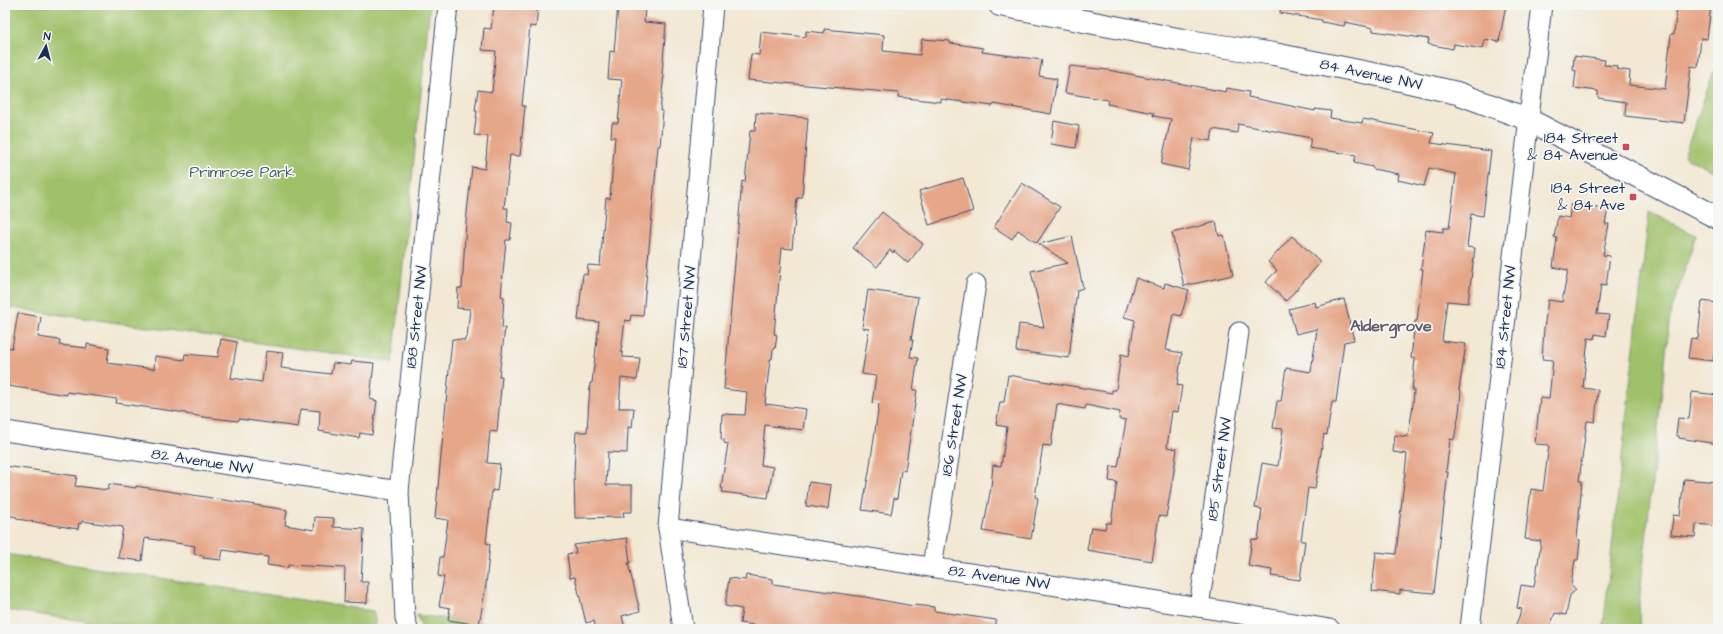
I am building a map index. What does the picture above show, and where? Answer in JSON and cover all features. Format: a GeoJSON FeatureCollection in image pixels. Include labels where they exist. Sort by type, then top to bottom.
{"type":"FeatureCollection","features":[{"type":"Feature","properties":{"kind":"street","name":"188 Street NW"},"geometry":{"type":"LineString","coordinates":[[408,629],[405,618],[398,491],[448,5]]}},
{"type":"Feature","properties":{"kind":"street","name":"187 Street NW"},"geometry":{"type":"LineString","coordinates":[[683,629],[668,528],[713,5]]}},
{"type":"Feature","properties":{"kind":"street","name":"84 Avenue NW"},"geometry":{"type":"LineString","coordinates":[[1000,5],[1383,76],[1457,93],[1528,118],[1718,218]]}},
{"type":"Feature","properties":{"kind":"street","name":"184 Street NW"},"geometry":{"type":"LineString","coordinates":[[1470,629],[1542,5]]}},
{"type":"Feature","properties":{"kind":"street","name":"186 Street NW"},"geometry":{"type":"LineString","coordinates":[[932,567],[976,284]]}},
{"type":"Feature","properties":{"kind":"street","name":"185 Street NW"},"geometry":{"type":"LineString","coordinates":[[1199,607],[1239,332]]}},
{"type":"Feature","properties":{"kind":"street","name":"82 Avenue NW"},"geometry":{"type":"LineString","coordinates":[[5,431],[398,491]]}},
{"type":"Feature","properties":{"kind":"street","name":"82 Avenue NW"},"geometry":{"type":"LineString","coordinates":[[668,528],[1199,607],[1330,629]]}},
{"type":"Feature","properties":{"kind":"green space","name":"Primrose Park"},"geometry":{"type":"Polygon","coordinates":[[[5,5],[430,5],[393,362],[5,307],[5,5]]]}},
{"type":"Feature","properties":{"kind":"green space"},"geometry":{"type":"Polygon","coordinates":[[[1718,59],[1718,156],[1712,171],[1684,156],[1718,59]]]}},
{"type":"Feature","properties":{"kind":"green space"},"geometry":{"type":"Polygon","coordinates":[[[1649,212],[1696,235],[1670,315],[1639,604],[1641,629],[1603,629],[1649,212]]]}},
{"type":"Feature","properties":{"kind":"green space"},"geometry":{"type":"Polygon","coordinates":[[[5,554],[373,611],[377,629],[144,629],[5,610],[5,554]]]}},
{"type":"Feature","properties":{"kind":"green space"},"geometry":{"type":"Polygon","coordinates":[[[417,615],[529,629],[422,629],[417,615]]]}},
{"type":"Feature","properties":{"kind":"building"},"geometry":{"type":"Polygon","coordinates":[[[506,5],[538,5],[536,27],[530,26],[522,106],[525,106],[520,156],[510,155],[504,208],[508,208],[507,222],[512,223],[510,240],[506,240],[501,296],[504,297],[502,328],[505,328],[499,376],[502,376],[497,432],[490,431],[487,463],[500,464],[497,491],[492,490],[486,543],[490,544],[486,585],[479,625],[448,620],[450,608],[439,606],[444,577],[438,576],[440,557],[443,557],[448,520],[435,518],[452,339],[465,340],[465,337],[467,337],[470,309],[457,308],[458,288],[462,288],[466,222],[472,167],[485,169],[488,136],[474,135],[477,111],[475,111],[478,90],[492,92],[496,51],[482,50],[484,28],[491,29],[494,7],[506,8],[506,5]]]}},
{"type":"Feature","properties":{"kind":"building"},"geometry":{"type":"Polygon","coordinates":[[[618,5],[645,7],[644,22],[666,24],[662,74],[664,74],[660,111],[663,111],[660,146],[658,146],[643,316],[631,315],[630,321],[625,320],[621,352],[623,353],[623,357],[640,358],[637,380],[621,378],[619,408],[634,408],[632,428],[628,427],[627,453],[608,452],[606,485],[632,485],[632,512],[623,512],[624,517],[575,518],[574,473],[576,432],[587,432],[590,383],[592,383],[599,322],[578,320],[583,274],[587,275],[588,265],[600,266],[606,198],[610,199],[615,137],[611,137],[612,123],[618,123],[622,80],[608,79],[610,51],[614,52],[618,5]]]}},
{"type":"Feature","properties":{"kind":"building"},"geometry":{"type":"Polygon","coordinates":[[[1281,5],[1506,5],[1499,42],[1485,39],[1483,49],[1454,44],[1453,49],[1428,44],[1429,39],[1373,31],[1373,28],[1345,22],[1344,26],[1322,22],[1322,20],[1280,13],[1281,5]]]}},
{"type":"Feature","properties":{"kind":"building"},"geometry":{"type":"Polygon","coordinates":[[[1677,5],[1711,5],[1707,39],[1701,38],[1698,67],[1691,66],[1684,123],[1625,116],[1626,102],[1598,98],[1598,91],[1574,88],[1576,71],[1573,70],[1574,56],[1605,60],[1604,65],[1617,66],[1616,69],[1630,71],[1629,85],[1665,89],[1671,34],[1674,34],[1677,5]]]}},
{"type":"Feature","properties":{"kind":"building"},"geometry":{"type":"Polygon","coordinates":[[[824,29],[884,35],[883,51],[920,55],[922,39],[950,41],[950,43],[983,48],[982,52],[1042,60],[1039,76],[1057,79],[1051,114],[994,104],[993,106],[941,99],[941,102],[898,97],[899,93],[748,80],[751,54],[759,55],[761,32],[806,37],[806,31],[824,33],[824,29]]]}},
{"type":"Feature","properties":{"kind":"building"},"geometry":{"type":"Polygon","coordinates":[[[1070,66],[1108,70],[1226,92],[1227,88],[1249,92],[1248,97],[1315,111],[1315,109],[1331,111],[1330,118],[1362,123],[1363,119],[1434,133],[1431,143],[1491,151],[1483,216],[1471,214],[1467,247],[1475,248],[1468,303],[1447,301],[1442,341],[1466,344],[1459,390],[1461,391],[1459,413],[1454,440],[1450,439],[1446,472],[1448,472],[1434,593],[1400,590],[1400,594],[1372,591],[1376,552],[1396,554],[1407,454],[1393,452],[1395,435],[1408,437],[1413,405],[1414,390],[1412,390],[1415,359],[1411,358],[1415,321],[1417,321],[1426,230],[1443,232],[1443,228],[1449,228],[1456,174],[1429,168],[1424,186],[1398,180],[1399,174],[1373,169],[1373,167],[1354,163],[1356,155],[1309,148],[1311,138],[1238,124],[1237,133],[1213,129],[1211,141],[1194,138],[1188,170],[1161,164],[1171,119],[1153,116],[1154,113],[1107,104],[1108,100],[1065,93],[1070,66]]]}},
{"type":"Feature","properties":{"kind":"building"},"geometry":{"type":"Polygon","coordinates":[[[756,113],[808,118],[802,198],[797,198],[792,249],[782,248],[774,334],[777,335],[775,349],[773,349],[772,359],[770,359],[765,404],[806,409],[803,430],[765,425],[761,465],[773,467],[768,498],[722,492],[723,488],[721,488],[728,444],[724,443],[724,440],[721,439],[722,414],[745,415],[747,392],[724,389],[742,181],[745,182],[750,131],[755,131],[756,113]]]}},
{"type":"Feature","properties":{"kind":"building"},"geometry":{"type":"Polygon","coordinates":[[[1054,121],[1079,126],[1076,148],[1051,144],[1054,121]]]}},
{"type":"Feature","properties":{"kind":"building"},"geometry":{"type":"Polygon","coordinates":[[[963,178],[973,211],[929,225],[919,191],[963,178]]]}},
{"type":"Feature","properties":{"kind":"building"},"geometry":{"type":"Polygon","coordinates":[[[1022,183],[1060,207],[1037,243],[1018,230],[1012,239],[994,227],[1022,183]]]}},
{"type":"Feature","properties":{"kind":"building"},"geometry":{"type":"Polygon","coordinates":[[[1574,203],[1608,209],[1605,224],[1609,224],[1603,255],[1610,256],[1606,286],[1601,285],[1597,314],[1609,315],[1606,336],[1595,334],[1594,339],[1588,338],[1583,388],[1598,390],[1595,422],[1587,421],[1579,481],[1582,481],[1577,539],[1580,540],[1578,560],[1575,560],[1571,584],[1576,590],[1570,595],[1566,615],[1555,613],[1549,629],[1514,629],[1522,609],[1517,608],[1521,585],[1534,587],[1541,541],[1525,539],[1531,489],[1543,491],[1549,445],[1535,444],[1540,398],[1549,399],[1553,360],[1542,359],[1548,300],[1562,302],[1568,270],[1553,267],[1557,238],[1554,237],[1558,216],[1569,218],[1571,204],[1574,203]]]}},
{"type":"Feature","properties":{"kind":"building"},"geometry":{"type":"Polygon","coordinates":[[[882,212],[923,244],[908,263],[894,251],[893,253],[890,250],[877,267],[853,248],[882,212]]]}},
{"type":"Feature","properties":{"kind":"building"},"geometry":{"type":"Polygon","coordinates":[[[1216,222],[1219,236],[1224,235],[1233,275],[1184,286],[1172,233],[1216,222]]]}},
{"type":"Feature","properties":{"kind":"building"},"geometry":{"type":"Polygon","coordinates":[[[1072,236],[1083,288],[1077,290],[1069,358],[1016,351],[1019,324],[1044,327],[1031,271],[1068,263],[1039,244],[1072,236]]]}},
{"type":"Feature","properties":{"kind":"building"},"geometry":{"type":"Polygon","coordinates":[[[1292,236],[1321,262],[1286,301],[1266,282],[1277,270],[1268,262],[1292,236]]]}},
{"type":"Feature","properties":{"kind":"building"},"geometry":{"type":"Polygon","coordinates":[[[1136,278],[1164,288],[1165,283],[1189,290],[1181,316],[1173,314],[1166,350],[1182,353],[1177,385],[1182,386],[1178,412],[1172,411],[1167,447],[1177,449],[1174,471],[1166,517],[1159,516],[1152,561],[1087,550],[1091,527],[1105,529],[1106,523],[1111,523],[1117,482],[1109,481],[1111,466],[1118,467],[1126,420],[1119,419],[1120,412],[1086,405],[1085,409],[1057,404],[1051,446],[1043,445],[1035,497],[1038,498],[1031,539],[983,531],[991,487],[993,465],[1001,466],[1007,427],[996,425],[1000,402],[1004,402],[1008,375],[1112,393],[1112,390],[1116,390],[1121,354],[1129,356],[1135,320],[1124,317],[1136,278]]]}},
{"type":"Feature","properties":{"kind":"building"},"geometry":{"type":"Polygon","coordinates":[[[868,290],[918,297],[911,340],[913,340],[910,357],[918,358],[913,390],[917,390],[905,471],[901,470],[897,499],[894,498],[891,514],[862,510],[879,404],[872,403],[876,376],[862,374],[869,329],[862,328],[868,290]]]}},
{"type":"Feature","properties":{"kind":"building"},"geometry":{"type":"Polygon","coordinates":[[[1344,299],[1354,340],[1344,342],[1336,402],[1332,402],[1327,435],[1324,434],[1315,489],[1308,488],[1301,541],[1305,541],[1300,580],[1271,576],[1272,570],[1248,566],[1252,539],[1258,540],[1262,509],[1255,508],[1262,463],[1278,466],[1283,429],[1273,428],[1277,401],[1281,401],[1286,368],[1311,372],[1317,329],[1296,334],[1289,309],[1315,302],[1316,307],[1344,299]]]}},
{"type":"Feature","properties":{"kind":"building"},"geometry":{"type":"Polygon","coordinates":[[[1702,301],[1718,303],[1718,348],[1715,347],[1713,361],[1688,358],[1691,338],[1698,339],[1702,301]]]}},
{"type":"Feature","properties":{"kind":"building"},"geometry":{"type":"Polygon","coordinates":[[[18,313],[41,317],[38,337],[60,340],[59,345],[87,348],[87,344],[109,348],[107,363],[154,369],[155,356],[184,360],[185,354],[218,357],[221,339],[237,342],[231,378],[262,382],[266,351],[283,353],[281,368],[331,374],[333,363],[351,365],[352,361],[374,363],[370,399],[377,401],[372,435],[360,433],[359,438],[319,431],[320,411],[301,409],[298,427],[239,419],[238,421],[204,417],[116,403],[117,399],[67,392],[67,395],[8,386],[9,384],[5,383],[5,347],[12,348],[18,313]]]}},
{"type":"Feature","properties":{"kind":"building"},"geometry":{"type":"Polygon","coordinates":[[[1692,392],[1718,395],[1718,444],[1679,438],[1679,436],[1676,435],[1678,418],[1689,419],[1692,392]]]}},
{"type":"Feature","properties":{"kind":"building"},"geometry":{"type":"Polygon","coordinates":[[[5,466],[77,476],[75,486],[108,490],[109,484],[136,488],[136,486],[287,510],[285,525],[314,530],[315,517],[334,518],[333,527],[364,529],[361,582],[368,582],[367,603],[344,602],[345,568],[288,565],[288,568],[267,565],[268,557],[223,550],[221,560],[203,558],[204,556],[194,554],[195,546],[145,538],[142,561],[118,558],[123,527],[82,521],[81,524],[79,523],[78,529],[17,519],[17,517],[5,515],[5,466]]]}},
{"type":"Feature","properties":{"kind":"building"},"geometry":{"type":"Polygon","coordinates":[[[1684,479],[1718,482],[1718,526],[1696,524],[1695,537],[1671,535],[1673,515],[1680,516],[1684,479]]]}},
{"type":"Feature","properties":{"kind":"building"},"geometry":{"type":"Polygon","coordinates":[[[809,482],[831,485],[828,509],[806,506],[809,482]]]}},
{"type":"Feature","properties":{"kind":"building"},"geometry":{"type":"Polygon","coordinates":[[[627,538],[630,563],[628,563],[640,611],[622,616],[625,629],[596,629],[594,621],[586,623],[575,577],[570,578],[567,554],[576,553],[574,545],[627,538]]]}},
{"type":"Feature","properties":{"kind":"building"},"geometry":{"type":"Polygon","coordinates":[[[746,575],[773,579],[773,584],[865,597],[913,606],[934,607],[934,611],[996,620],[996,629],[781,629],[740,623],[742,609],[725,606],[729,578],[745,580],[746,575]]]}},
{"type":"Feature","properties":{"kind":"place","name":"184 Street & 84 Avenue"},"geometry":{"type":"Point","coordinates":[1626,147]}},
{"type":"Feature","properties":{"kind":"place","name":"184 Street & 84 Ave"},"geometry":{"type":"Point","coordinates":[1633,197]}},
{"type":"Feature","properties":{"kind":"district","name":"Aldergrove"},"geometry":{"type":"Point","coordinates":[1391,325]}}]}
